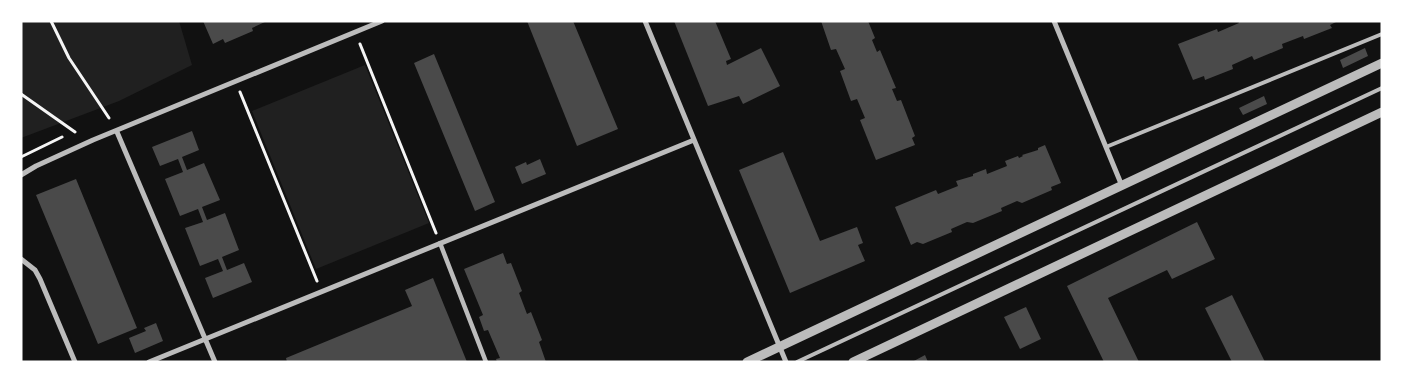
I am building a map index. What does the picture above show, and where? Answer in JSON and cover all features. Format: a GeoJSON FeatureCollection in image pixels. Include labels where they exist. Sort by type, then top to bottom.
{"type":"FeatureCollection","features":[{"type":"Feature","properties":{"kind":"street"},"geometry":{"type":"LineString","coordinates":[[21,175],[58,156],[382,21]]}},
{"type":"Feature","properties":{"kind":"street"},"geometry":{"type":"LineString","coordinates":[[645,21],[786,362]]}},
{"type":"Feature","properties":{"kind":"street"},"geometry":{"type":"LineString","coordinates":[[1054,21],[1122,186]]}},
{"type":"Feature","properties":{"kind":"street"},"geometry":{"type":"LineString","coordinates":[[747,362],[1382,63]]}},
{"type":"Feature","properties":{"kind":"street"},"geometry":{"type":"LineString","coordinates":[[853,362],[1382,112]]}},
{"type":"Feature","properties":{"kind":"street"},"geometry":{"type":"LineString","coordinates":[[117,132],[215,362]]}},
{"type":"Feature","properties":{"kind":"street"},"geometry":{"type":"LineString","coordinates":[[149,362],[694,140]]}},
{"type":"Feature","properties":{"kind":"street"},"geometry":{"type":"LineString","coordinates":[[440,243],[486,362]]}},
{"type":"Feature","properties":{"kind":"street"},"geometry":{"type":"LineString","coordinates":[[21,259],[35,270],[40,279],[74,362]]}},
{"type":"Feature","properties":{"kind":"lane"},"geometry":{"type":"LineString","coordinates":[[1106,147],[1382,34]]}},
{"type":"Feature","properties":{"kind":"lane"},"geometry":{"type":"LineString","coordinates":[[797,362],[1382,88]]}},
{"type":"Feature","properties":{"kind":"path"},"geometry":{"type":"LineString","coordinates":[[51,21],[69,58],[108,118]]}},
{"type":"Feature","properties":{"kind":"path"},"geometry":{"type":"LineString","coordinates":[[351,34],[362,46],[440,243]]}},
{"type":"Feature","properties":{"kind":"path"},"geometry":{"type":"LineString","coordinates":[[236,82],[322,292]]}},
{"type":"Feature","properties":{"kind":"path"},"geometry":{"type":"LineString","coordinates":[[21,94],[75,132]]}},
{"type":"Feature","properties":{"kind":"shaded area"},"geometry":{"type":"Polygon","coordinates":[[[21,21],[179,21],[192,65],[119,101],[21,138],[21,21]]]}},
{"type":"Feature","properties":{"kind":"shaded area"},"geometry":{"type":"Polygon","coordinates":[[[365,65],[429,223],[316,269],[252,111],[365,65]]]}},
{"type":"Feature","properties":{"kind":"building"},"geometry":{"type":"Polygon","coordinates":[[[203,21],[267,21],[252,28],[253,31],[225,43],[223,39],[213,44],[203,21]]]}},
{"type":"Feature","properties":{"kind":"building"},"geometry":{"type":"Polygon","coordinates":[[[527,21],[573,21],[618,129],[577,146],[527,21]]]}},
{"type":"Feature","properties":{"kind":"building"},"geometry":{"type":"Polygon","coordinates":[[[674,21],[715,21],[731,59],[726,61],[727,65],[761,48],[780,86],[743,104],[739,96],[708,106],[674,21]]]}},
{"type":"Feature","properties":{"kind":"building"},"geometry":{"type":"Polygon","coordinates":[[[821,21],[868,21],[875,38],[872,40],[877,52],[880,50],[896,88],[892,89],[897,101],[901,100],[915,136],[912,138],[915,145],[876,160],[860,120],[865,118],[857,99],[851,101],[840,71],[845,69],[836,49],[831,50],[821,21]]]}},
{"type":"Feature","properties":{"kind":"building"},"geometry":{"type":"Polygon","coordinates":[[[1238,21],[1338,21],[1330,25],[1332,28],[1304,39],[1303,36],[1282,44],[1283,48],[1254,60],[1252,56],[1232,65],[1233,69],[1205,80],[1204,76],[1193,80],[1178,44],[1217,29],[1218,32],[1239,23],[1238,21]]]}},
{"type":"Feature","properties":{"kind":"building"},"geometry":{"type":"Polygon","coordinates":[[[1365,48],[1368,56],[1343,68],[1340,60],[1365,48]]]}},
{"type":"Feature","properties":{"kind":"building"},"geometry":{"type":"Polygon","coordinates":[[[434,54],[495,202],[475,211],[414,63],[434,54]]]}},
{"type":"Feature","properties":{"kind":"building"},"geometry":{"type":"Polygon","coordinates":[[[1264,96],[1267,104],[1243,115],[1239,108],[1264,96]]]}},
{"type":"Feature","properties":{"kind":"building"},"geometry":{"type":"Polygon","coordinates":[[[192,131],[199,150],[182,157],[187,170],[204,163],[220,200],[202,207],[207,220],[225,213],[239,250],[222,257],[227,270],[244,263],[252,282],[213,298],[205,278],[223,271],[218,259],[200,266],[185,228],[203,222],[198,209],[180,216],[165,179],[183,172],[178,159],[160,166],[152,147],[192,131]]]}},
{"type":"Feature","properties":{"kind":"building"},"geometry":{"type":"Polygon","coordinates":[[[1045,145],[1061,183],[1051,187],[1052,190],[1022,203],[1017,201],[1001,208],[1002,211],[973,223],[967,222],[951,229],[952,232],[923,244],[917,242],[911,245],[895,207],[936,190],[938,194],[958,186],[956,181],[973,176],[973,174],[986,169],[987,174],[1007,166],[1005,161],[1018,156],[1019,158],[1045,145]]]}},
{"type":"Feature","properties":{"kind":"building"},"geometry":{"type":"Polygon","coordinates":[[[783,152],[820,241],[857,227],[863,243],[858,245],[865,261],[790,293],[739,170],[783,152]]]}},
{"type":"Feature","properties":{"kind":"building"},"geometry":{"type":"Polygon","coordinates":[[[540,159],[546,174],[522,184],[515,167],[526,162],[527,165],[540,159]]]}},
{"type":"Feature","properties":{"kind":"building"},"geometry":{"type":"Polygon","coordinates":[[[76,179],[137,328],[98,344],[36,195],[76,179]]]}},
{"type":"Feature","properties":{"kind":"building"},"geometry":{"type":"Polygon","coordinates":[[[1197,222],[1215,259],[1172,279],[1167,270],[1108,298],[1139,362],[1104,362],[1067,286],[1197,222]]]}},
{"type":"Feature","properties":{"kind":"building"},"geometry":{"type":"Polygon","coordinates":[[[503,253],[507,264],[511,263],[522,291],[519,293],[527,314],[531,312],[542,340],[539,342],[546,362],[497,362],[496,359],[500,358],[488,330],[484,331],[479,317],[483,315],[464,269],[503,253]]]}},
{"type":"Feature","properties":{"kind":"building"},"geometry":{"type":"Polygon","coordinates":[[[433,278],[467,362],[287,362],[286,358],[412,306],[405,290],[433,278]]]}},
{"type":"Feature","properties":{"kind":"building"},"geometry":{"type":"Polygon","coordinates":[[[1232,295],[1265,362],[1232,362],[1205,308],[1232,295]]]}},
{"type":"Feature","properties":{"kind":"building"},"geometry":{"type":"Polygon","coordinates":[[[1026,307],[1041,339],[1020,349],[1004,317],[1026,307]]]}},
{"type":"Feature","properties":{"kind":"building"},"geometry":{"type":"Polygon","coordinates":[[[156,323],[163,341],[135,353],[129,338],[146,331],[144,328],[156,323]]]}},
{"type":"Feature","properties":{"kind":"building"},"geometry":{"type":"Polygon","coordinates":[[[925,355],[928,362],[912,362],[925,355]]]}}]}
